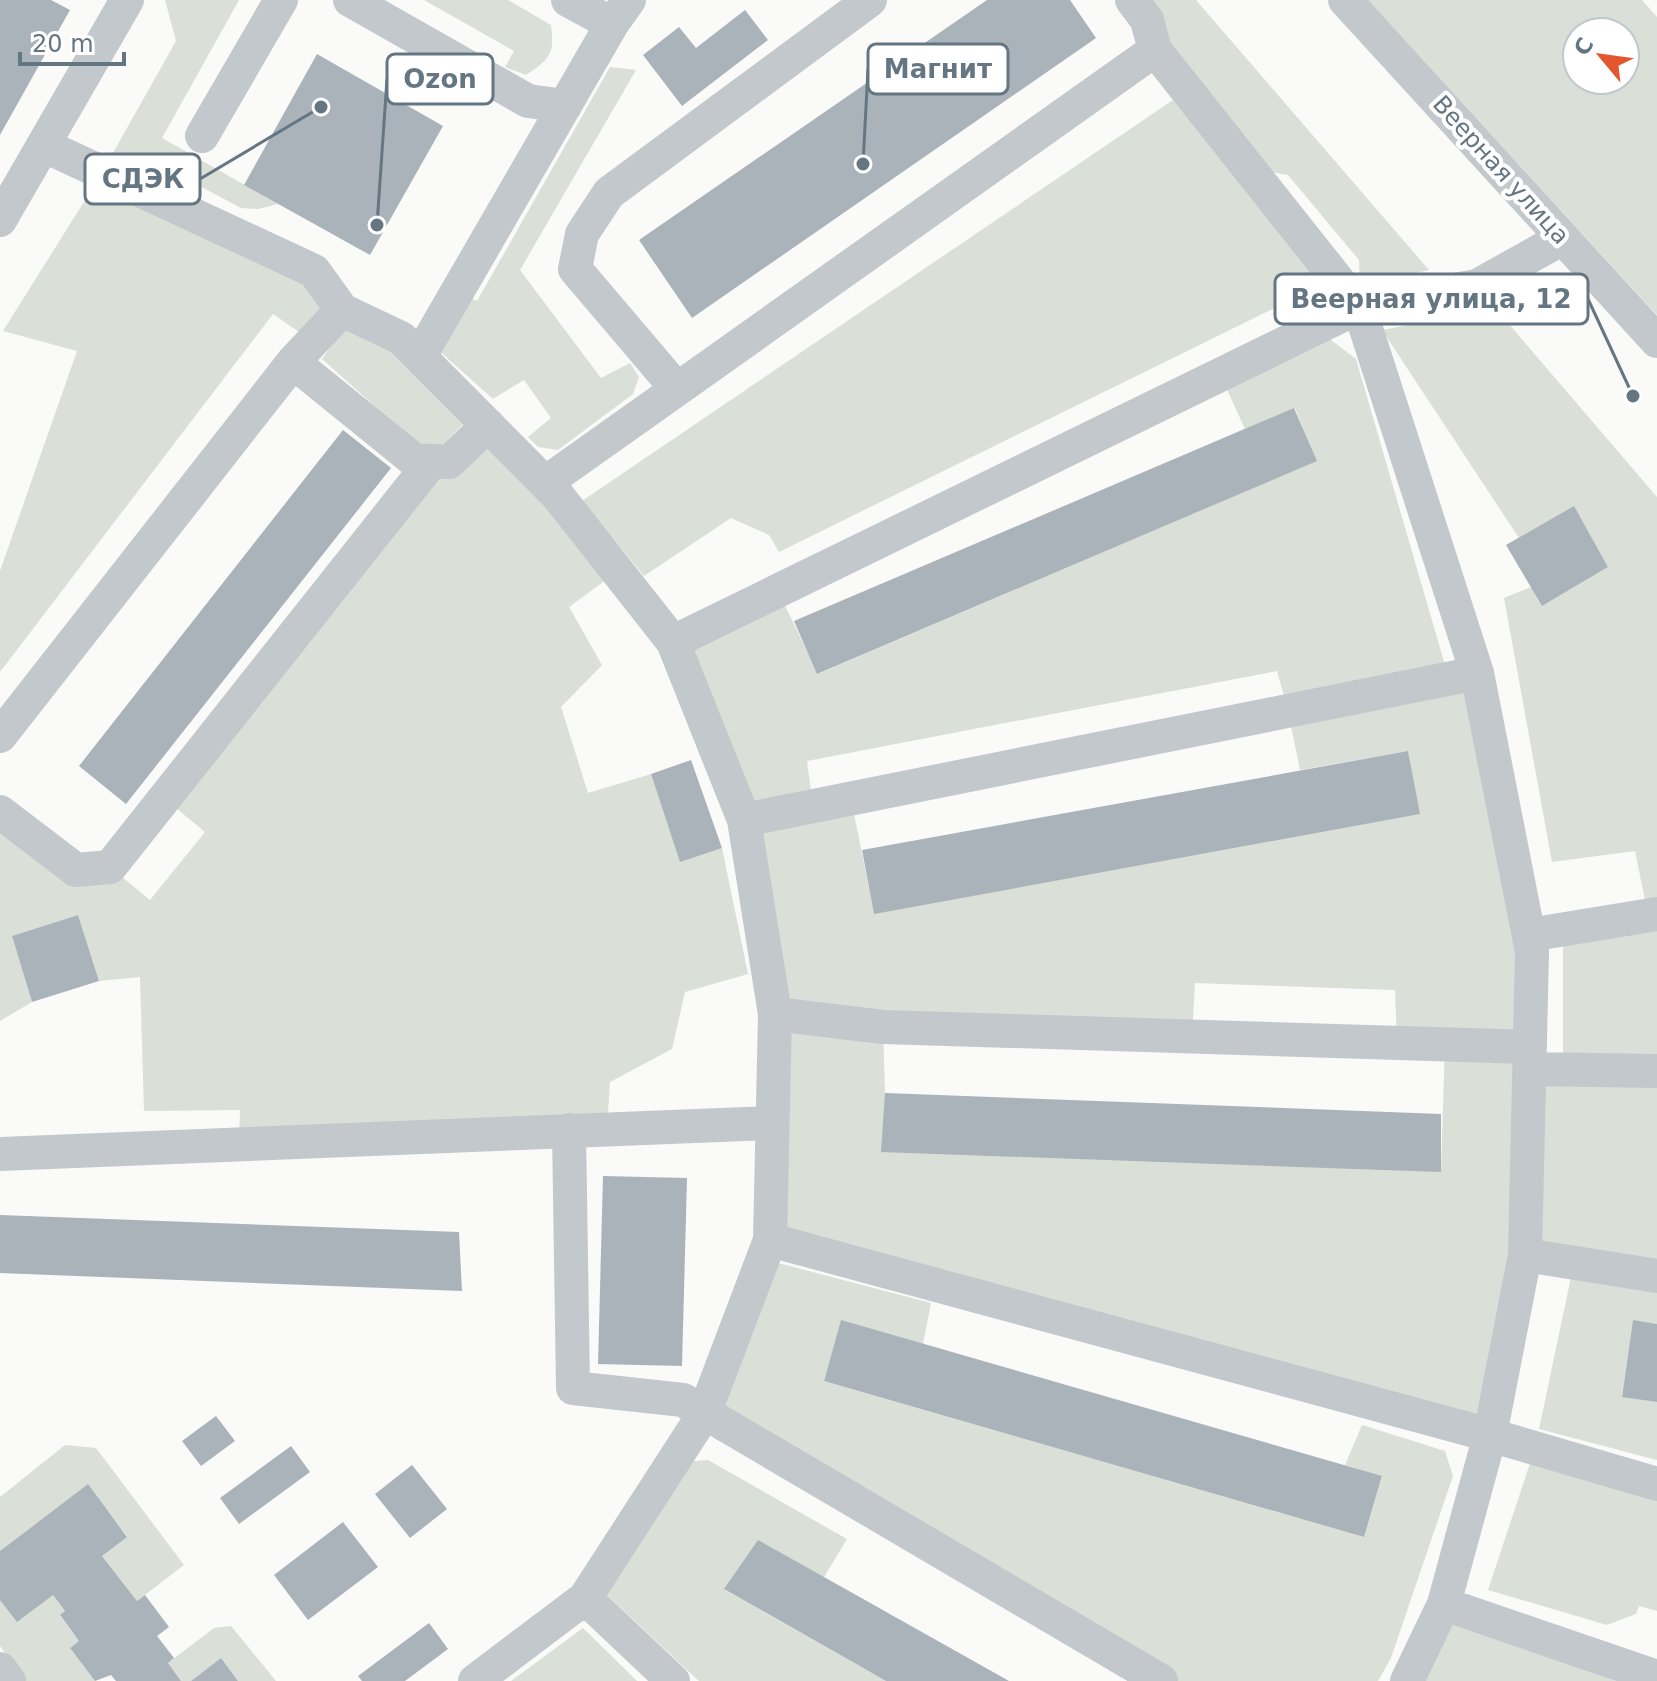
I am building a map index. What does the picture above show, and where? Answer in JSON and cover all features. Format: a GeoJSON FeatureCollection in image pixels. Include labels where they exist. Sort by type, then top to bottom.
{"type":"FeatureCollection","features":[{"type":"Feature","properties":{"kind":"street"},"geometry":{"type":"LineString","coordinates":[[0,220],[127,0]]}},
{"type":"Feature","properties":{"kind":"street"},"geometry":{"type":"LineString","coordinates":[[202,136],[281,0]]}},
{"type":"Feature","properties":{"kind":"street"},"geometry":{"type":"LineString","coordinates":[[350,0],[528,101],[565,106]]}},
{"type":"Feature","properties":{"kind":"street"},"geometry":{"type":"LineString","coordinates":[[420,356],[621,12],[568,0]]}},
{"type":"Feature","properties":{"kind":"street"},"geometry":{"type":"LineString","coordinates":[[677,389],[575,269],[582,234],[609,193],[870,0]]}},
{"type":"Feature","properties":{"kind":"street"},"geometry":{"type":"LineString","coordinates":[[1132,0],[1147,20],[1155,50],[1359,307],[1477,673],[1532,952],[1525,1255],[1490,1435],[1444,1604],[1407,1681]]}},
{"type":"Feature","properties":{"kind":"street","name":"Веерная улица"},"geometry":{"type":"LineString","coordinates":[[1345,0],[1657,341]]}},
{"type":"Feature","properties":{"kind":"street"},"geometry":{"type":"LineString","coordinates":[[545,483],[1155,50]]}},
{"type":"Feature","properties":{"kind":"street"},"geometry":{"type":"LineString","coordinates":[[45,146],[314,271],[342,310],[401,338],[420,356],[545,483],[673,642],[744,820],[775,1014],[770,1240],[704,1414],[585,1598],[475,1681]]}},
{"type":"Feature","properties":{"kind":"street"},"geometry":{"type":"LineString","coordinates":[[673,642],[1359,307],[1477,286],[1563,238]]}},
{"type":"Feature","properties":{"kind":"street"},"geometry":{"type":"LineString","coordinates":[[0,736],[293,362],[342,310]]}},
{"type":"Feature","properties":{"kind":"street"},"geometry":{"type":"LineString","coordinates":[[293,362],[414,460],[449,462],[488,425]]}},
{"type":"Feature","properties":{"kind":"street"},"geometry":{"type":"LineString","coordinates":[[0,812],[76,870],[110,867],[432,461]]}},
{"type":"Feature","properties":{"kind":"street"},"geometry":{"type":"LineString","coordinates":[[744,820],[1477,673]]}},
{"type":"Feature","properties":{"kind":"street"},"geometry":{"type":"LineString","coordinates":[[1529,935],[1657,914]]}},
{"type":"Feature","properties":{"kind":"street"},"geometry":{"type":"LineString","coordinates":[[775,1014],[883,1027],[1530,1058],[1657,1071]]}},
{"type":"Feature","properties":{"kind":"street"},"geometry":{"type":"LineString","coordinates":[[0,1154],[772,1123]]}},
{"type":"Feature","properties":{"kind":"street"},"geometry":{"type":"LineString","coordinates":[[569,1130],[573,1388],[683,1400],[1161,1681]]}},
{"type":"Feature","properties":{"kind":"street"},"geometry":{"type":"LineString","coordinates":[[770,1240],[1490,1435],[1657,1484]]}},
{"type":"Feature","properties":{"kind":"street"},"geometry":{"type":"LineString","coordinates":[[1525,1255],[1657,1276]]}},
{"type":"Feature","properties":{"kind":"street"},"geometry":{"type":"LineString","coordinates":[[585,1598],[673,1681]]}},
{"type":"Feature","properties":{"kind":"street"},"geometry":{"type":"LineString","coordinates":[[1444,1604],[1657,1677]]}},
{"type":"Feature","properties":{"kind":"street"},"geometry":{"type":"LineString","coordinates":[[0,1669],[9,1681]]}},
{"type":"Feature","properties":{"kind":"shaded area"},"geometry":{"type":"Polygon","coordinates":[[[165,0],[239,0],[162,138],[278,204],[258,209],[241,208],[198,185],[174,187],[109,160],[176,41],[165,0]]]}},
{"type":"Feature","properties":{"kind":"shaded area"},"geometry":{"type":"Polygon","coordinates":[[[424,0],[508,0],[551,25],[549,55],[526,75],[505,67],[514,51],[424,0]]]}},
{"type":"Feature","properties":{"kind":"shaded area"},"geometry":{"type":"Polygon","coordinates":[[[1149,0],[1196,0],[1429,270],[1360,285],[1359,260],[1288,175],[1248,168],[1155,50],[1149,0]]]}},
{"type":"Feature","properties":{"kind":"shaded area"},"geometry":{"type":"Polygon","coordinates":[[[1367,0],[1642,0],[1657,17],[1657,315],[1367,0]]]}},
{"type":"Feature","properties":{"kind":"shaded area"},"geometry":{"type":"Polygon","coordinates":[[[610,67],[636,70],[520,270],[601,378],[630,363],[639,377],[633,394],[558,450],[538,447],[528,437],[551,418],[524,380],[493,399],[427,340],[457,292],[477,301],[610,67]]]}},
{"type":"Feature","properties":{"kind":"shaded area"},"geometry":{"type":"Polygon","coordinates":[[[1173,100],[1315,271],[1309,291],[779,552],[769,535],[731,518],[644,576],[582,501],[1173,100]]]}},
{"type":"Feature","properties":{"kind":"shaded area"},"geometry":{"type":"Polygon","coordinates":[[[102,173],[314,271],[342,310],[312,341],[273,314],[0,672],[0,571],[77,351],[3,331],[102,173]]]}},
{"type":"Feature","properties":{"kind":"shaded area"},"geometry":{"type":"Polygon","coordinates":[[[1496,309],[1657,497],[1657,1324],[1633,1321],[1622,1396],[1657,1402],[1657,1460],[1539,1429],[1574,1263],[1526,1255],[1490,1435],[770,1240],[772,1123],[744,820],[673,642],[778,591],[818,674],[1316,461],[1295,408],[1245,429],[1220,374],[1315,328],[1356,359],[1445,665],[1284,696],[1277,671],[807,761],[813,806],[851,799],[874,913],[1419,814],[1408,751],[1300,770],[1288,711],[1477,673],[1532,952],[1530,1068],[1563,1069],[1563,930],[1648,915],[1635,851],[1552,862],[1504,598],[1531,587],[1542,606],[1608,567],[1574,507],[1519,538],[1382,330],[1496,309]],[[1195,983],[1192,1036],[883,1028],[885,1093],[1441,1171],[1445,1044],[1397,1042],[1395,990],[1195,983]]]}},
{"type":"Feature","properties":{"kind":"shaded area"},"geometry":{"type":"Polygon","coordinates":[[[343,328],[394,347],[469,418],[440,447],[415,442],[322,359],[343,328]]]}},
{"type":"Feature","properties":{"kind":"shaded area"},"geometry":{"type":"Polygon","coordinates":[[[488,425],[618,571],[569,607],[602,665],[561,707],[588,793],[651,774],[680,861],[722,848],[748,974],[685,992],[672,1049],[610,1082],[607,1128],[239,1143],[240,1110],[144,1111],[140,977],[99,981],[78,915],[12,936],[32,1002],[0,1021],[0,812],[76,870],[110,867],[150,900],[205,832],[165,799],[432,461],[488,425]]]}},
{"type":"Feature","properties":{"kind":"shaded area"},"geometry":{"type":"Polygon","coordinates":[[[763,1259],[931,1303],[923,1344],[841,1321],[824,1381],[1364,1537],[1382,1477],[1345,1465],[1362,1425],[1445,1451],[1453,1476],[1391,1658],[1378,1681],[1161,1681],[704,1414],[763,1259]]]}},
{"type":"Feature","properties":{"kind":"shaded area"},"geometry":{"type":"Polygon","coordinates":[[[65,1445],[96,1448],[184,1565],[137,1601],[102,1556],[127,1536],[87,1485],[0,1551],[0,1497],[65,1445]]]}},
{"type":"Feature","properties":{"kind":"shaded area"},"geometry":{"type":"Polygon","coordinates":[[[1535,1448],[1657,1484],[1657,1611],[1639,1606],[1636,1614],[1607,1625],[1488,1590],[1535,1448]]]}},
{"type":"Feature","properties":{"kind":"shaded area"},"geometry":{"type":"Polygon","coordinates":[[[708,1460],[847,1539],[824,1577],[725,1590],[886,1681],[699,1681],[594,1583],[672,1463],[708,1460]]]}},
{"type":"Feature","properties":{"kind":"shaded area"},"geometry":{"type":"Polygon","coordinates":[[[53,1595],[65,1611],[60,1616],[79,1641],[70,1648],[95,1681],[26,1681],[0,1646],[0,1600],[53,1595]]]}},
{"type":"Feature","properties":{"kind":"shaded area"},"geometry":{"type":"Polygon","coordinates":[[[1447,1615],[1616,1681],[1418,1681],[1447,1615]]]}},
{"type":"Feature","properties":{"kind":"shaded area"},"geometry":{"type":"Polygon","coordinates":[[[231,1626],[276,1681],[238,1681],[221,1658],[191,1681],[181,1681],[168,1663],[214,1628],[231,1626]]]}},
{"type":"Feature","properties":{"kind":"shaded area"},"geometry":{"type":"Polygon","coordinates":[[[583,1628],[637,1681],[511,1681],[583,1628]]]}},
{"type":"Feature","properties":{"kind":"building"},"geometry":{"type":"Polygon","coordinates":[[[0,0],[51,0],[70,10],[0,135],[0,0]]]}},
{"type":"Feature","properties":{"kind":"building"},"geometry":{"type":"Polygon","coordinates":[[[987,0],[1070,0],[1096,38],[692,318],[639,240],[987,0]]]}},
{"type":"Feature","properties":{"kind":"building"},"geometry":{"type":"Polygon","coordinates":[[[745,10],[768,40],[682,106],[643,55],[679,27],[696,48],[745,10]]]}},
{"type":"Feature","properties":{"kind":"building"},"geometry":{"type":"Polygon","coordinates":[[[317,54],[443,126],[370,255],[244,185],[317,54]]]}},
{"type":"Feature","properties":{"kind":"building"},"geometry":{"type":"Polygon","coordinates":[[[1294,408],[1317,461],[817,674],[794,621],[1294,408]]]}},
{"type":"Feature","properties":{"kind":"building"},"geometry":{"type":"Polygon","coordinates":[[[343,430],[391,468],[126,804],[79,766],[343,430]]]}},
{"type":"Feature","properties":{"kind":"building"},"geometry":{"type":"Polygon","coordinates":[[[1574,506],[1608,567],[1542,606],[1506,545],[1574,506]]]}},
{"type":"Feature","properties":{"kind":"building"},"geometry":{"type":"Polygon","coordinates":[[[1408,751],[1420,814],[874,914],[862,850],[1408,751]]]}},
{"type":"Feature","properties":{"kind":"building"},"geometry":{"type":"Polygon","coordinates":[[[691,760],[722,848],[680,862],[651,774],[691,760]]]}},
{"type":"Feature","properties":{"kind":"building"},"geometry":{"type":"Polygon","coordinates":[[[78,915],[99,981],[32,1002],[12,936],[78,915]]]}},
{"type":"Feature","properties":{"kind":"building"},"geometry":{"type":"Polygon","coordinates":[[[885,1093],[1441,1114],[1441,1172],[881,1152],[885,1093]]]}},
{"type":"Feature","properties":{"kind":"building"},"geometry":{"type":"Polygon","coordinates":[[[603,1176],[687,1178],[682,1366],[598,1364],[603,1176]]]}},
{"type":"Feature","properties":{"kind":"building"},"geometry":{"type":"Polygon","coordinates":[[[0,1215],[459,1232],[462,1291],[0,1273],[0,1215]]]}},
{"type":"Feature","properties":{"kind":"building"},"geometry":{"type":"Polygon","coordinates":[[[841,1320],[1382,1476],[1364,1537],[824,1381],[841,1320]]]}},
{"type":"Feature","properties":{"kind":"building"},"geometry":{"type":"Polygon","coordinates":[[[1633,1320],[1657,1324],[1657,1402],[1622,1397],[1633,1320]]]}},
{"type":"Feature","properties":{"kind":"building"},"geometry":{"type":"Polygon","coordinates":[[[216,1416],[235,1441],[201,1466],[182,1441],[216,1416]]]}},
{"type":"Feature","properties":{"kind":"building"},"geometry":{"type":"Polygon","coordinates":[[[291,1446],[310,1472],[239,1524],[220,1498],[291,1446]]]}},
{"type":"Feature","properties":{"kind":"building"},"geometry":{"type":"Polygon","coordinates":[[[412,1465],[447,1509],[410,1538],[375,1494],[412,1465]]]}},
{"type":"Feature","properties":{"kind":"building"},"geometry":{"type":"Polygon","coordinates":[[[88,1484],[127,1537],[102,1556],[137,1601],[145,1595],[169,1627],[157,1636],[174,1658],[168,1663],[181,1681],[116,1681],[111,1675],[95,1681],[70,1648],[79,1641],[60,1615],[65,1611],[53,1595],[17,1622],[0,1600],[0,1551],[88,1484]]]}},
{"type":"Feature","properties":{"kind":"building"},"geometry":{"type":"Polygon","coordinates":[[[343,1522],[378,1567],[308,1620],[274,1575],[343,1522]]]}},
{"type":"Feature","properties":{"kind":"building"},"geometry":{"type":"Polygon","coordinates":[[[758,1540],[1009,1681],[886,1681],[724,1589],[758,1540]]]}},
{"type":"Feature","properties":{"kind":"building"},"geometry":{"type":"Polygon","coordinates":[[[429,1623],[448,1649],[405,1681],[362,1681],[358,1676],[429,1623]]]}},
{"type":"Feature","properties":{"kind":"building"},"geometry":{"type":"Polygon","coordinates":[[[221,1658],[238,1681],[191,1681],[221,1658]]]}},
{"type":"Feature","properties":{"kind":"place","name":"СДЭК"},"geometry":{"type":"Point","coordinates":[321,107]}},
{"type":"Feature","properties":{"kind":"place","name":"Магнит"},"geometry":{"type":"Point","coordinates":[863,164]}},
{"type":"Feature","properties":{"kind":"place","name":"Ozon"},"geometry":{"type":"Point","coordinates":[377,225]}},
{"type":"Feature","properties":{"kind":"place","name":"Веерная улица, 12"},"geometry":{"type":"Point","coordinates":[1633,396]}}]}
